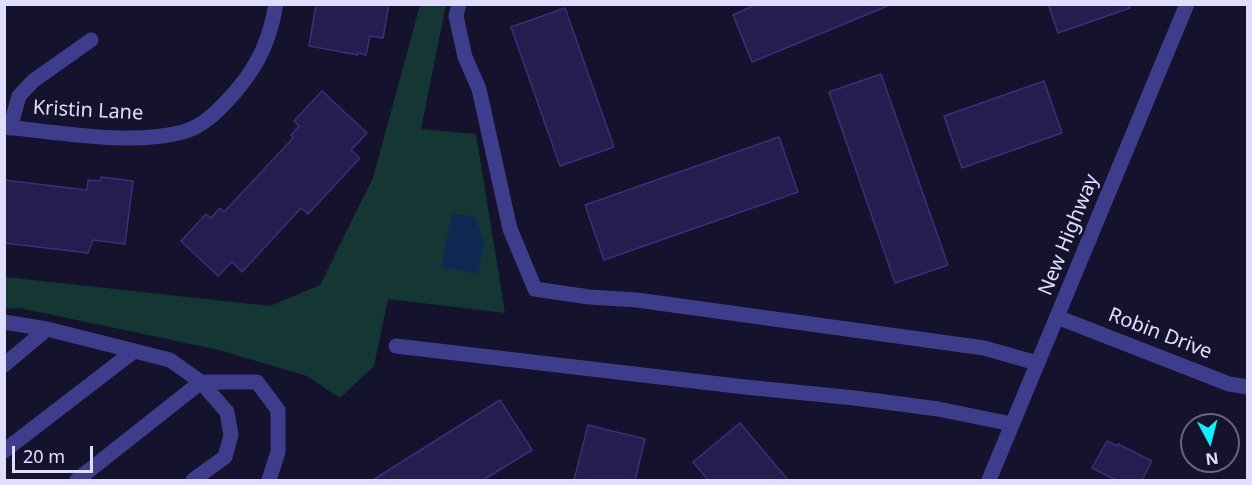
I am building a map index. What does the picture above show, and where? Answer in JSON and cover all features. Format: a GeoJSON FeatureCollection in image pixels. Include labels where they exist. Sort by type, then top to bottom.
{"type":"FeatureCollection","features":[{"type":"Feature","properties":{"kind":"street","name":"Kristin Lane"},"geometry":{"type":"LineString","coordinates":[[8,127],[132,139],[184,132],[212,117],[253,72],[272,28],[276,4]]}},
{"type":"Feature","properties":{"kind":"street"},"geometry":{"type":"LineString","coordinates":[[459,4],[456,16],[465,57],[479,89],[510,230],[535,288],[984,348],[1037,363]]}},
{"type":"Feature","properties":{"kind":"street","name":"New Highway"},"geometry":{"type":"LineString","coordinates":[[989,480],[1187,4]]}},
{"type":"Feature","properties":{"kind":"street"},"geometry":{"type":"LineString","coordinates":[[8,127],[19,96],[33,81],[91,40]]}},
{"type":"Feature","properties":{"kind":"street","name":"Robin Drive"},"geometry":{"type":"LineString","coordinates":[[1057,317],[1229,384],[1248,387]]}},
{"type":"Feature","properties":{"kind":"street"},"geometry":{"type":"LineString","coordinates":[[4,322],[47,329],[170,360],[201,382],[227,412],[231,435],[225,457],[193,480]]}},
{"type":"Feature","properties":{"kind":"street"},"geometry":{"type":"LineString","coordinates":[[4,365],[47,329]]}},
{"type":"Feature","properties":{"kind":"street"},"geometry":{"type":"LineString","coordinates":[[396,346],[855,398],[938,409],[1011,424]]}},
{"type":"Feature","properties":{"kind":"street"},"geometry":{"type":"LineString","coordinates":[[4,451],[134,351]]}},
{"type":"Feature","properties":{"kind":"street"},"geometry":{"type":"LineString","coordinates":[[77,480],[201,382],[257,382],[278,410],[278,452],[268,480]]}},
{"type":"Feature","properties":{"kind":"green space"},"geometry":{"type":"Polygon","coordinates":[[[420,5],[446,5],[421,129],[476,134],[505,313],[388,299],[374,366],[340,398],[307,376],[219,350],[20,308],[5,309],[5,277],[270,306],[320,285],[373,178],[420,5]]]}},
{"type":"Feature","properties":{"kind":"water"},"geometry":{"type":"Polygon","coordinates":[[[452,213],[475,217],[484,241],[478,274],[441,267],[452,213]]]}},
{"type":"Feature","properties":{"kind":"building"},"geometry":{"type":"Polygon","coordinates":[[[316,4],[389,4],[383,38],[370,36],[366,55],[309,46],[316,4]]]}},
{"type":"Feature","properties":{"kind":"building"},"geometry":{"type":"Polygon","coordinates":[[[757,4],[890,5],[752,62],[733,15],[757,4]]]}},
{"type":"Feature","properties":{"kind":"building"},"geometry":{"type":"Polygon","coordinates":[[[1048,4],[1129,4],[1130,8],[1058,33],[1048,4]]]}},
{"type":"Feature","properties":{"kind":"building"},"geometry":{"type":"Polygon","coordinates":[[[565,8],[614,147],[560,166],[511,27],[565,8]]]}},
{"type":"Feature","properties":{"kind":"building"},"geometry":{"type":"Polygon","coordinates":[[[881,74],[948,265],[895,283],[829,92],[881,74]]]}},
{"type":"Feature","properties":{"kind":"building"},"geometry":{"type":"Polygon","coordinates":[[[1044,81],[1062,133],[962,168],[944,116],[1044,81]]]}},
{"type":"Feature","properties":{"kind":"building"},"geometry":{"type":"Polygon","coordinates":[[[322,91],[367,133],[351,150],[360,158],[308,214],[301,208],[242,272],[232,262],[218,276],[181,241],[206,214],[211,218],[220,208],[224,212],[293,138],[291,135],[299,126],[294,121],[322,91]]]}},
{"type":"Feature","properties":{"kind":"building"},"geometry":{"type":"Polygon","coordinates":[[[779,137],[798,192],[604,260],[585,205],[779,137]]]}},
{"type":"Feature","properties":{"kind":"building"},"geometry":{"type":"Polygon","coordinates":[[[101,177],[133,181],[125,244],[93,240],[88,253],[4,243],[4,180],[87,190],[88,180],[100,181],[101,177]]]}},
{"type":"Feature","properties":{"kind":"building"},"geometry":{"type":"Polygon","coordinates":[[[500,400],[532,450],[483,480],[373,480],[500,400]]]}},
{"type":"Feature","properties":{"kind":"building"},"geometry":{"type":"Polygon","coordinates":[[[740,423],[788,480],[708,480],[693,462],[740,423]]]}},
{"type":"Feature","properties":{"kind":"building"},"geometry":{"type":"Polygon","coordinates":[[[588,425],[645,439],[635,480],[574,480],[588,425]]]}},
{"type":"Feature","properties":{"kind":"building"},"geometry":{"type":"Polygon","coordinates":[[[1107,441],[1152,461],[1142,480],[1116,480],[1092,468],[1107,441]]]}}]}
